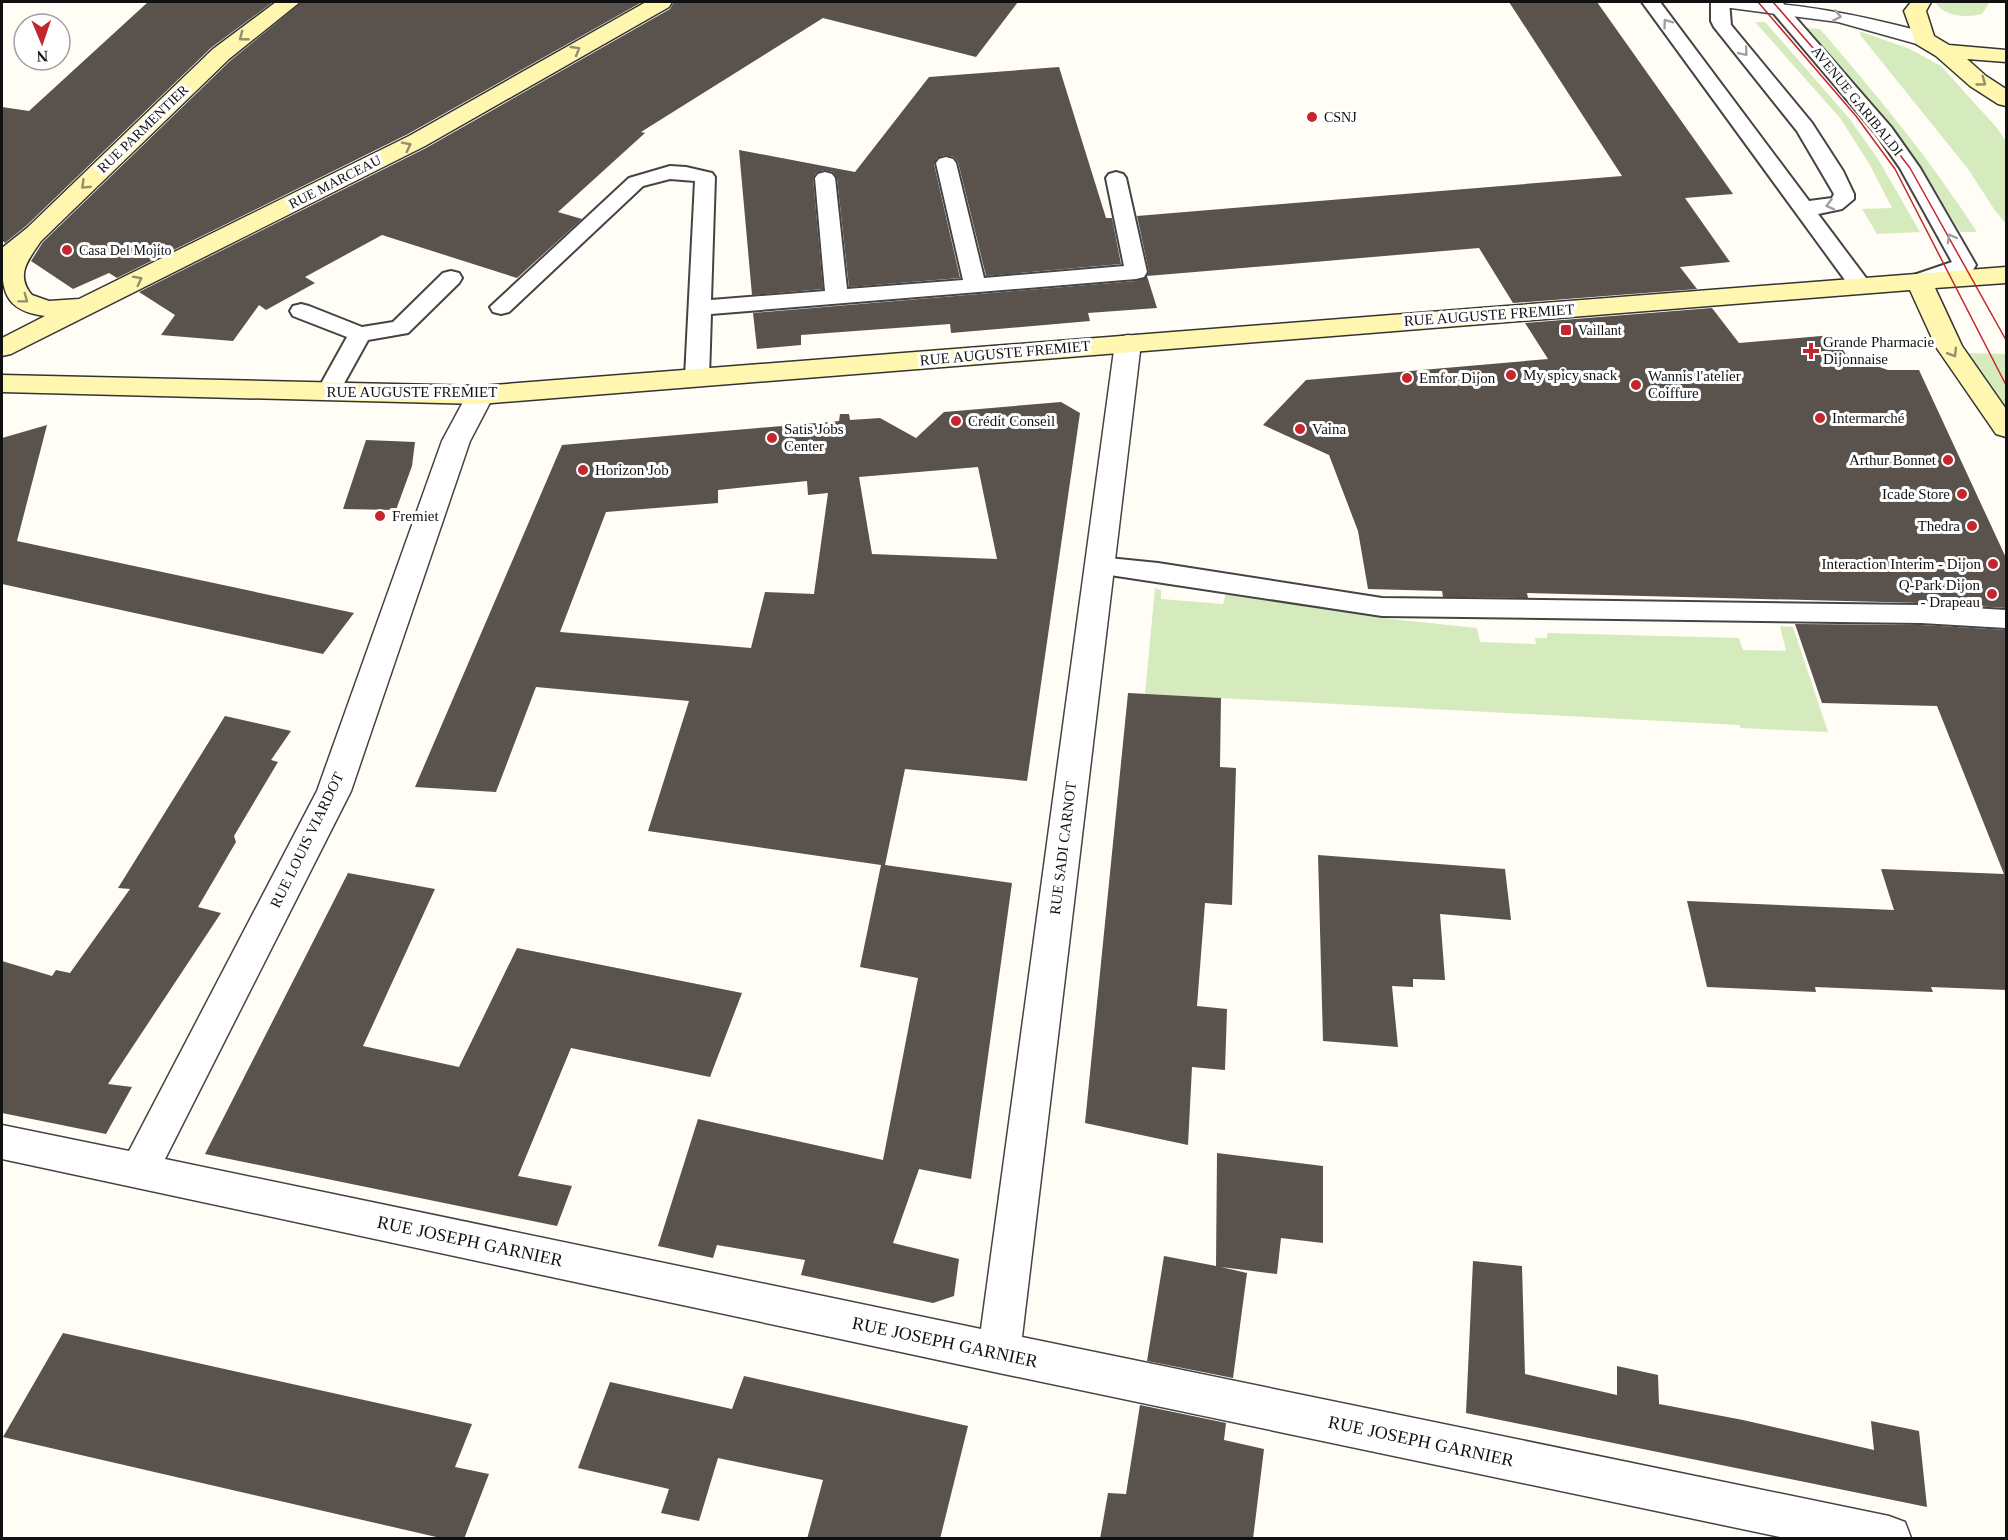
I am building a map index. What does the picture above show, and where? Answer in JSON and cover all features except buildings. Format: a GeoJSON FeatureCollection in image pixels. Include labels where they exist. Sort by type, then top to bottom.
{"type":"FeatureCollection","features":[{"type":"Feature","properties":{"kind":"main road","name":"RUE PARMENTIER"},"geometry":{"type":"LineString","coordinates":[[2,260],[36,233],[221,54],[289,2]]}},
{"type":"Feature","properties":{"kind":"main road","name":"RUE MARCEAU"},"geometry":{"type":"LineString","coordinates":[[2,348],[417,141],[661,2]]}},
{"type":"Feature","properties":{"kind":"main road"},"geometry":{"type":"LineString","coordinates":[[1921,2],[1915,11],[1924,39],[1944,51],[1978,81],[2007,99]]}},
{"type":"Feature","properties":{"kind":"main road"},"geometry":{"type":"LineString","coordinates":[[1944,51],[2007,56]]}},
{"type":"Feature","properties":{"kind":"main road"},"geometry":{"type":"LineString","coordinates":[[36,233],[14,261],[11,279],[15,293],[28,304],[39,309],[86,306]]}},
{"type":"Feature","properties":{"kind":"main road","name":"RUE AUGUSTE FREMIET"},"geometry":{"type":"LineString","coordinates":[[2,384],[480,395],[2007,275]]}},
{"type":"Feature","properties":{"kind":"main road"},"geometry":{"type":"LineString","coordinates":[[1919,281],[1949,347],[2007,428]]}},
{"type":"Feature","properties":{"kind":"street"},"geometry":{"type":"LineString","coordinates":[[1731,2],[1839,16],[1924,39]]}},
{"type":"Feature","properties":{"kind":"street","name":"RUE SADI CARNOT"},"geometry":{"type":"LineString","coordinates":[[999,1353],[1128,343]]}},
{"type":"Feature","properties":{"kind":"street","name":"RUE LOUIS VIARDOT"},"geometry":{"type":"LineString","coordinates":[[139,1170],[334,791],[456,441],[480,395]]}},
{"type":"Feature","properties":{"kind":"street","name":"RUE JOSEPH GARNIER"},"geometry":{"type":"LineString","coordinates":[[2,1142],[1889,1539]]}},
{"type":"Feature","properties":{"kind":"lane"},"geometry":{"type":"LineString","coordinates":[[1652,2],[1861,286]]}},
{"type":"Feature","properties":{"kind":"lane"},"geometry":{"type":"LineString","coordinates":[[1720,2],[1720,21],[1723,27],[1809,134],[1833,171],[1844,194],[1842,201],[1834,205],[1803,208]]}},
{"type":"Feature","properties":{"kind":"lane","name":"AVENUE GARIBALDI"},"geometry":{"type":"LineString","coordinates":[[1768,5],[1884,131],[1910,168],[1965,266],[1919,281]]}},
{"type":"Feature","properties":{"kind":"lane"},"geometry":{"type":"LineString","coordinates":[[946,163],[975,285]]}},
{"type":"Feature","properties":{"kind":"lane"},"geometry":{"type":"LineString","coordinates":[[501,307],[636,182],[657,173],[685,171],[705,177],[697,377]]}},
{"type":"Feature","properties":{"kind":"lane"},"geometry":{"type":"LineString","coordinates":[[825,178],[837,297]]}},
{"type":"Feature","properties":{"kind":"lane"},"geometry":{"type":"LineString","coordinates":[[700,308],[1136,272],[1116,178]]}},
{"type":"Feature","properties":{"kind":"lane"},"geometry":{"type":"LineString","coordinates":[[302,311],[360,334],[400,328],[451,278]]}},
{"type":"Feature","properties":{"kind":"lane"},"geometry":{"type":"LineString","coordinates":[[329,392],[360,334]]}},
{"type":"Feature","properties":{"kind":"lane"},"geometry":{"type":"LineString","coordinates":[[1099,566],[1180,575],[1382,607],[1921,614],[2007,619]]}},
{"type":"Feature","properties":{"kind":"green space"},"geometry":{"type":"Polygon","coordinates":[[[1935,2],[1990,2],[1982,14],[1969,16],[1944,11],[1935,2]]]}},
{"type":"Feature","properties":{"kind":"green space"},"geometry":{"type":"Polygon","coordinates":[[[1755,22],[1765,22],[1849,118],[1878,159],[1920,232],[1877,234],[1862,209],[1892,208],[1870,165],[1840,118],[1755,22]]]}},
{"type":"Feature","properties":{"kind":"green space"},"geometry":{"type":"Polygon","coordinates":[[[1806,28],[1820,29],[1862,78],[1921,153],[1977,232],[1960,232],[1918,162],[1893,129],[1806,28]]]}},
{"type":"Feature","properties":{"kind":"green space"},"geometry":{"type":"Polygon","coordinates":[[[1859,31],[1910,49],[1941,66],[1997,128],[2006,141],[2006,224],[1968,169],[1859,31]]]}},
{"type":"Feature","properties":{"kind":"green space"},"geometry":{"type":"Polygon","coordinates":[[[1966,353],[2006,354],[2006,411],[1982,380],[1966,353]]]}},
{"type":"Feature","properties":{"kind":"green space"},"geometry":{"type":"Polygon","coordinates":[[[1155,588],[1161,590],[1161,599],[1223,604],[1226,592],[1391,619],[1477,628],[1480,642],[1536,644],[1535,638],[1547,638],[1547,633],[1739,638],[1743,650],[1786,651],[1780,626],[1793,627],[1828,732],[1741,728],[1739,725],[1145,694],[1155,588]]]}},
{"type":"Feature","properties":{"kind":"tram line"},"geometry":{"type":"LineString","coordinates":[[1758,2],[1856,116],[1895,169],[2006,385]]}},
{"type":"Feature","properties":{"kind":"tram line"},"geometry":{"type":"LineString","coordinates":[[1773,2],[1853,94],[1910,168],[2006,340]]}},
{"type":"Feature","properties":{"kind":"place","name":"CSNJ"},"geometry":{"type":"Point","coordinates":[1312,117]}},
{"type":"Feature","properties":{"kind":"place","name":"Casa Del Mojito"},"geometry":{"type":"Point","coordinates":[67,250]}},
{"type":"Feature","properties":{"kind":"place","name":"Vaillant"},"geometry":{"type":"Point","coordinates":[1566,330]}},
{"type":"Feature","properties":{"kind":"place","name":"Grande Pharmacie Dijonnaise"},"geometry":{"type":"Point","coordinates":[1811,351]}},
{"type":"Feature","properties":{"kind":"place","name":"My spicy snack"},"geometry":{"type":"Point","coordinates":[1511,375]}},
{"type":"Feature","properties":{"kind":"place","name":"Emfor Dijon"},"geometry":{"type":"Point","coordinates":[1407,378]}},
{"type":"Feature","properties":{"kind":"place","name":"Wannis l'atelier Coiffure"},"geometry":{"type":"Point","coordinates":[1636,385]}},
{"type":"Feature","properties":{"kind":"place","name":"Intermarché"},"geometry":{"type":"Point","coordinates":[1820,418]}},
{"type":"Feature","properties":{"kind":"place","name":"Crédit Conseil"},"geometry":{"type":"Point","coordinates":[956,421]}},
{"type":"Feature","properties":{"kind":"place","name":"Vaina"},"geometry":{"type":"Point","coordinates":[1300,429]}},
{"type":"Feature","properties":{"kind":"place","name":"Satis Jobs Center"},"geometry":{"type":"Point","coordinates":[772,438]}},
{"type":"Feature","properties":{"kind":"place","name":"Arthur Bonnet"},"geometry":{"type":"Point","coordinates":[1948,460]}},
{"type":"Feature","properties":{"kind":"place","name":"Horizon Job"},"geometry":{"type":"Point","coordinates":[583,470]}},
{"type":"Feature","properties":{"kind":"place","name":"Icade Store"},"geometry":{"type":"Point","coordinates":[1962,494]}},
{"type":"Feature","properties":{"kind":"place","name":"Fremiet"},"geometry":{"type":"Point","coordinates":[380,516]}},
{"type":"Feature","properties":{"kind":"place","name":"Thedra"},"geometry":{"type":"Point","coordinates":[1972,526]}},
{"type":"Feature","properties":{"kind":"place","name":"Interaction Interim - Dijon"},"geometry":{"type":"Point","coordinates":[1993,564]}},
{"type":"Feature","properties":{"kind":"place","name":"Q-Park Dijon - Drapeau"},"geometry":{"type":"Point","coordinates":[1992,594]}}]}
